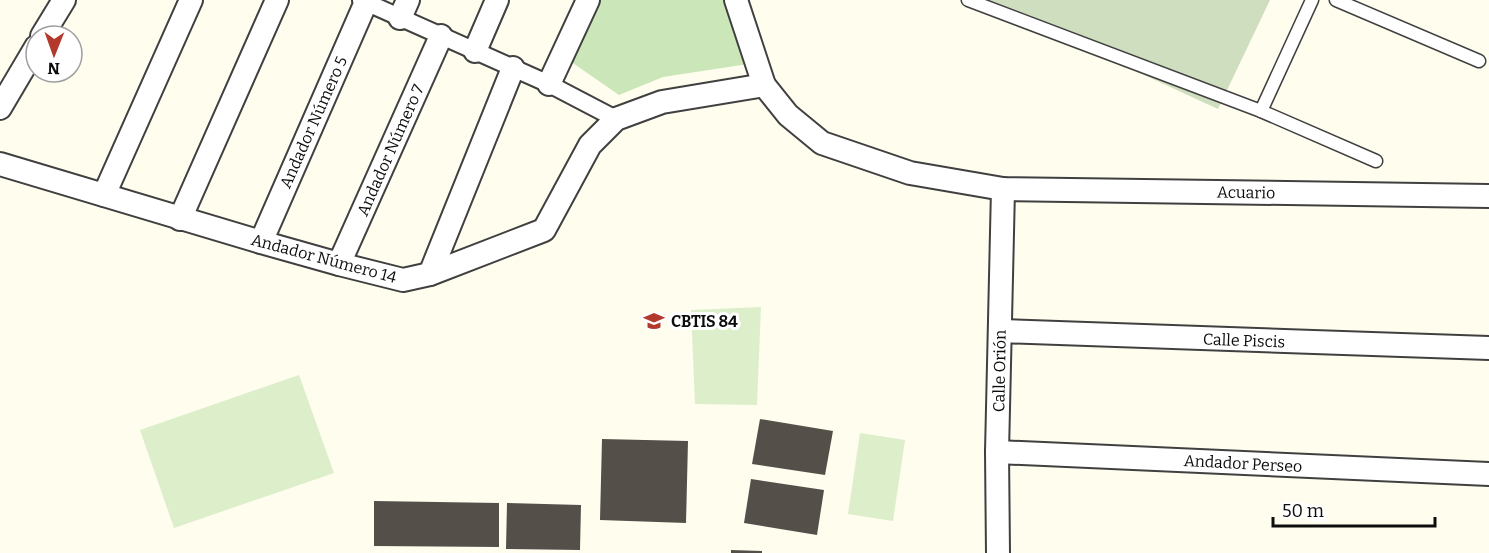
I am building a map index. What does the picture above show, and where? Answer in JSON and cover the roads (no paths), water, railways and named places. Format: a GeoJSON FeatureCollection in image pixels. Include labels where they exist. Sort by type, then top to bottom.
{"type":"FeatureCollection","features":[{"type":"Feature","properties":{"kind":"street"},"geometry":{"type":"LineString","coordinates":[[49,24],[64,0]]}},
{"type":"Feature","properties":{"kind":"street"},"geometry":{"type":"LineString","coordinates":[[104,195],[191,0]]}},
{"type":"Feature","properties":{"kind":"street"},"geometry":{"type":"LineString","coordinates":[[180,219],[277,0]]}},
{"type":"Feature","properties":{"kind":"street"},"geometry":{"type":"LineString","coordinates":[[475,51],[496,0]]}},
{"type":"Feature","properties":{"kind":"street"},"geometry":{"type":"LineString","coordinates":[[549,84],[588,0]]}},
{"type":"Feature","properties":{"kind":"street","name":"Acuario"},"geometry":{"type":"LineString","coordinates":[[736,0],[764,85],[788,116],[822,143],[910,173],[1003,189],[1489,195]]}},
{"type":"Feature","properties":{"kind":"street"},"geometry":{"type":"LineString","coordinates":[[364,1],[404,9],[441,36],[549,84],[616,119]]}},
{"type":"Feature","properties":{"kind":"street","name":"Andador Número 5"},"geometry":{"type":"LineString","coordinates":[[261,242],[364,1]]}},
{"type":"Feature","properties":{"kind":"street","name":"Andador Número 7"},"geometry":{"type":"LineString","coordinates":[[339,264],[441,36]]}},
{"type":"Feature","properties":{"kind":"street"},"geometry":{"type":"LineString","coordinates":[[0,108],[24,67]]}},
{"type":"Feature","properties":{"kind":"street"},"geometry":{"type":"LineString","coordinates":[[430,274],[513,68]]}},
{"type":"Feature","properties":{"kind":"street","name":"Andador Número 14"},"geometry":{"type":"LineString","coordinates":[[0,164],[180,219],[404,280],[430,274],[544,230],[590,145],[616,119],[662,102],[764,85]]}},
{"type":"Feature","properties":{"kind":"street","name":"Calle Orión"},"geometry":{"type":"LineString","coordinates":[[998,553],[1003,189]]}},
{"type":"Feature","properties":{"kind":"street","name":"Calle Piscis"},"geometry":{"type":"LineString","coordinates":[[1000,331],[1489,348]]}},
{"type":"Feature","properties":{"kind":"street","name":"Andador Perseo"},"geometry":{"type":"LineString","coordinates":[[998,452],[1489,474]]}},
{"type":"Feature","properties":{"kind":"lane"},"geometry":{"type":"LineString","coordinates":[[968,0],[1261,111],[1376,161]]}},
{"type":"Feature","properties":{"kind":"lane"},"geometry":{"type":"LineString","coordinates":[[1261,111],[1312,0]]}},
{"type":"Feature","properties":{"kind":"lane"},"geometry":{"type":"LineString","coordinates":[[1336,0],[1479,61]]}},
{"type":"Feature","properties":{"kind":"place","name":"CBTIS 84"},"geometry":{"type":"Point","coordinates":[654,321]}}]}
